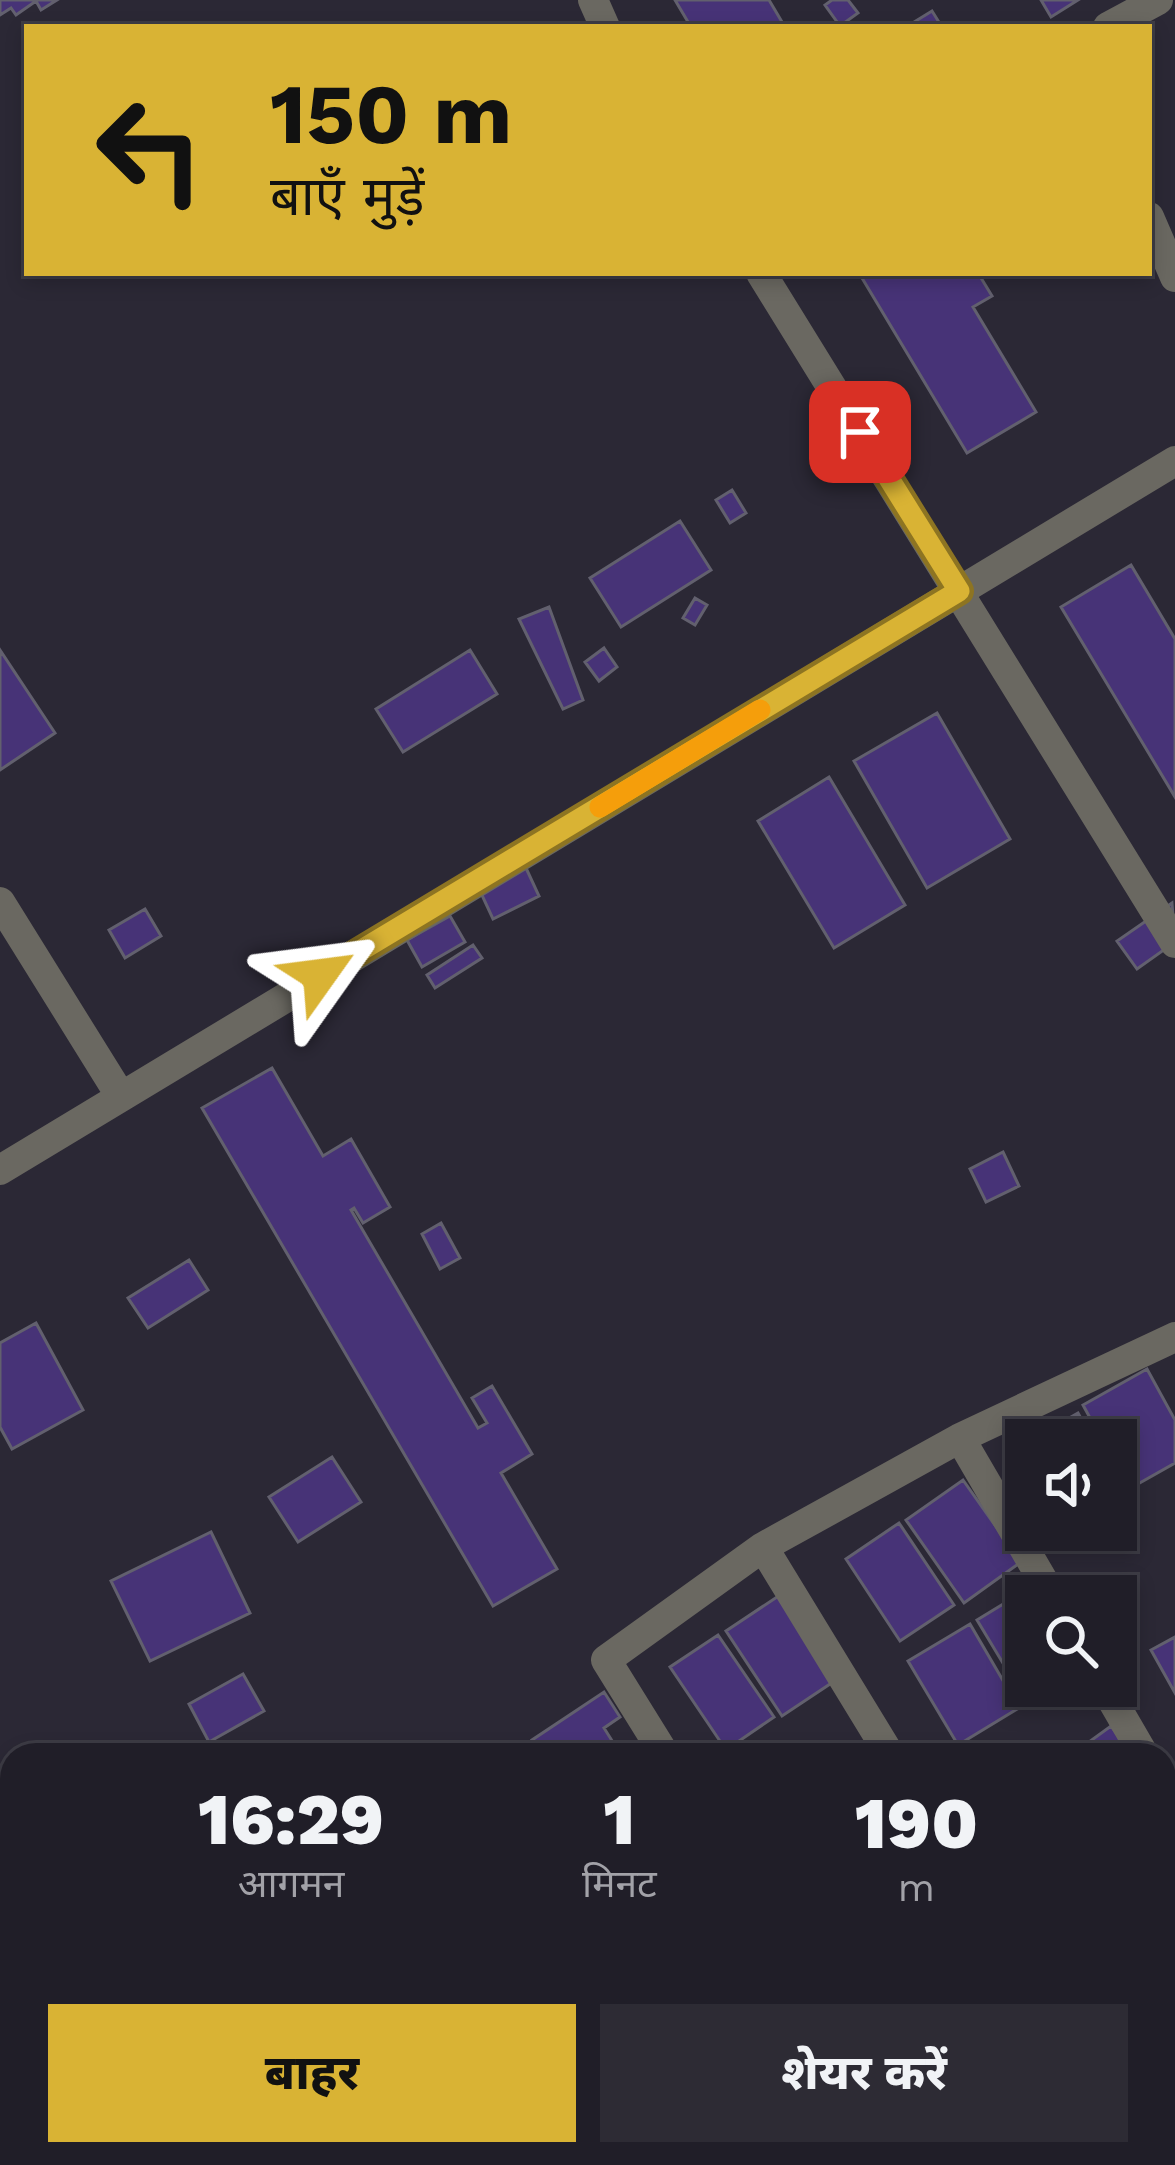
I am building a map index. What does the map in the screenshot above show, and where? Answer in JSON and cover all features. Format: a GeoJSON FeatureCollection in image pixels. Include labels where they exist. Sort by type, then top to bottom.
{"type":"FeatureCollection","features":[{"type":"Feature","properties":{"kind":"street"},"geometry":{"type":"LineString","coordinates":[[1114,24],[1158,0]]}},
{"type":"Feature","properties":{"kind":"street"},"geometry":{"type":"LineString","coordinates":[[1152,224],[1175,278]]}},
{"type":"Feature","properties":{"kind":"street"},"geometry":{"type":"LineString","coordinates":[[762,276],[1175,944]]}},
{"type":"Feature","properties":{"kind":"street"},"geometry":{"type":"LineString","coordinates":[[0,1170],[1175,461]]}},
{"type":"Feature","properties":{"kind":"street"},"geometry":{"type":"LineString","coordinates":[[0,902],[120,1096]]}},
{"type":"Feature","properties":{"kind":"street"},"geometry":{"type":"LineString","coordinates":[[658,1743],[606,1660],[763,1546],[960,1438],[1175,1337]]}},
{"type":"Feature","properties":{"kind":"street"},"geometry":{"type":"LineString","coordinates":[[960,1438],[1040,1575]]}},
{"type":"Feature","properties":{"kind":"street"},"geometry":{"type":"LineString","coordinates":[[763,1546],[883,1743]]}},
{"type":"Feature","properties":{"kind":"street"},"geometry":{"type":"LineString","coordinates":[[1116,1707],[1137,1743]]}},
{"type":"Feature","properties":{"kind":"building"},"geometry":{"type":"Polygon","coordinates":[[[0,0],[57,0],[41,10],[36,1],[16,15],[11,8],[0,15],[0,0]]]}},
{"type":"Feature","properties":{"kind":"building"},"geometry":{"type":"Polygon","coordinates":[[[675,0],[769,0],[783,24],[689,24],[675,0]]]}},
{"type":"Feature","properties":{"kind":"building"},"geometry":{"type":"Polygon","coordinates":[[[848,0],[858,13],[839,24],[825,5],[848,0]]]}},
{"type":"Feature","properties":{"kind":"building"},"geometry":{"type":"Polygon","coordinates":[[[1041,0],[1078,0],[1051,17],[1041,0]]]}},
{"type":"Feature","properties":{"kind":"building"},"geometry":{"type":"Polygon","coordinates":[[[932,11],[940,24],[911,24],[932,11]]]}},
{"type":"Feature","properties":{"kind":"building"},"geometry":{"type":"Polygon","coordinates":[[[861,276],[980,276],[992,296],[973,307],[1036,412],[967,453],[861,276]]]}},
{"type":"Feature","properties":{"kind":"building"},"geometry":{"type":"Polygon","coordinates":[[[732,490],[746,513],[730,523],[716,500],[732,490]]]}},
{"type":"Feature","properties":{"kind":"building"},"geometry":{"type":"Polygon","coordinates":[[[680,521],[711,570],[621,627],[590,578],[680,521]]]}},
{"type":"Feature","properties":{"kind":"building"},"geometry":{"type":"Polygon","coordinates":[[[1131,565],[1175,639],[1175,797],[1061,607],[1131,565]]]}},
{"type":"Feature","properties":{"kind":"building"},"geometry":{"type":"Polygon","coordinates":[[[695,598],[707,605],[695,625],[683,618],[695,598]]]}},
{"type":"Feature","properties":{"kind":"building"},"geometry":{"type":"Polygon","coordinates":[[[549,607],[583,700],[563,709],[519,619],[549,607]]]}},
{"type":"Feature","properties":{"kind":"building"},"geometry":{"type":"Polygon","coordinates":[[[604,648],[617,667],[599,681],[585,662],[604,648]]]}},
{"type":"Feature","properties":{"kind":"building"},"geometry":{"type":"Polygon","coordinates":[[[0,650],[55,733],[0,770],[0,650]]]}},
{"type":"Feature","properties":{"kind":"building"},"geometry":{"type":"Polygon","coordinates":[[[470,650],[497,694],[403,752],[376,709],[470,650]]]}},
{"type":"Feature","properties":{"kind":"building"},"geometry":{"type":"Polygon","coordinates":[[[937,713],[1010,839],[927,888],[854,761],[937,713]]]}},
{"type":"Feature","properties":{"kind":"building"},"geometry":{"type":"Polygon","coordinates":[[[829,777],[905,905],[834,948],[758,821],[829,777]]]}},
{"type":"Feature","properties":{"kind":"building"},"geometry":{"type":"Polygon","coordinates":[[[526,868],[539,896],[493,919],[480,891],[526,868]]]}},
{"type":"Feature","properties":{"kind":"building"},"geometry":{"type":"Polygon","coordinates":[[[1172,903],[1175,942],[1137,969],[1117,941],[1172,903]]]}},
{"type":"Feature","properties":{"kind":"building"},"geometry":{"type":"Polygon","coordinates":[[[145,909],[161,936],[125,958],[109,930],[145,909]]]}},
{"type":"Feature","properties":{"kind":"building"},"geometry":{"type":"Polygon","coordinates":[[[450,916],[465,942],[422,967],[407,940],[450,916]]]}},
{"type":"Feature","properties":{"kind":"building"},"geometry":{"type":"Polygon","coordinates":[[[473,945],[482,958],[435,988],[427,975],[473,945]]]}},
{"type":"Feature","properties":{"kind":"building"},"geometry":{"type":"Polygon","coordinates":[[[272,1068],[323,1156],[351,1139],[390,1207],[363,1223],[351,1210],[478,1428],[487,1423],[472,1398],[492,1386],[532,1454],[501,1473],[557,1569],[493,1606],[202,1108],[272,1068]]]}},
{"type":"Feature","properties":{"kind":"building"},"geometry":{"type":"Polygon","coordinates":[[[1003,1152],[1019,1186],[986,1202],[970,1169],[1003,1152]]]}},
{"type":"Feature","properties":{"kind":"building"},"geometry":{"type":"Polygon","coordinates":[[[441,1223],[460,1258],[440,1269],[422,1234],[441,1223]]]}},
{"type":"Feature","properties":{"kind":"building"},"geometry":{"type":"Polygon","coordinates":[[[189,1260],[208,1290],[148,1328],[128,1298],[189,1260]]]}},
{"type":"Feature","properties":{"kind":"building"},"geometry":{"type":"Polygon","coordinates":[[[36,1323],[83,1410],[12,1449],[0,1427],[0,1343],[36,1323]]]}},
{"type":"Feature","properties":{"kind":"building"},"geometry":{"type":"Polygon","coordinates":[[[1147,1369],[1175,1420],[1175,1463],[1137,1484],[1137,1419],[1091,1419],[1083,1405],[1147,1369]]]}},
{"type":"Feature","properties":{"kind":"building"},"geometry":{"type":"Polygon","coordinates":[[[332,1457],[361,1502],[298,1542],[269,1497],[332,1457]]]}},
{"type":"Feature","properties":{"kind":"building"},"geometry":{"type":"Polygon","coordinates":[[[963,1480],[1005,1539],[1005,1551],[1013,1551],[1021,1562],[964,1603],[906,1520],[963,1480]]]}},
{"type":"Feature","properties":{"kind":"building"},"geometry":{"type":"Polygon","coordinates":[[[899,1523],[954,1605],[900,1641],[846,1559],[899,1523]]]}},
{"type":"Feature","properties":{"kind":"building"},"geometry":{"type":"Polygon","coordinates":[[[211,1532],[250,1613],[150,1661],[111,1581],[211,1532]]]}},
{"type":"Feature","properties":{"kind":"building"},"geometry":{"type":"Polygon","coordinates":[[[780,1595],[836,1680],[782,1716],[726,1631],[780,1595]]]}},
{"type":"Feature","properties":{"kind":"building"},"geometry":{"type":"Polygon","coordinates":[[[1005,1603],[1005,1666],[977,1620],[1005,1603]]]}},
{"type":"Feature","properties":{"kind":"building"},"geometry":{"type":"Polygon","coordinates":[[[970,1624],[1005,1684],[1005,1707],[1019,1708],[957,1743],[908,1661],[970,1624]]]}},
{"type":"Feature","properties":{"kind":"building"},"geometry":{"type":"Polygon","coordinates":[[[718,1635],[774,1717],[736,1743],[721,1743],[670,1667],[718,1635]]]}},
{"type":"Feature","properties":{"kind":"building"},"geometry":{"type":"Polygon","coordinates":[[[1175,1637],[1175,1693],[1151,1650],[1175,1637]]]}},
{"type":"Feature","properties":{"kind":"building"},"geometry":{"type":"Polygon","coordinates":[[[243,1674],[264,1711],[209,1742],[189,1704],[243,1674]]]}},
{"type":"Feature","properties":{"kind":"building"},"geometry":{"type":"Polygon","coordinates":[[[604,1692],[620,1717],[604,1728],[613,1743],[532,1740],[604,1692]]]}},
{"type":"Feature","properties":{"kind":"building"},"geometry":{"type":"Polygon","coordinates":[[[1111,1726],[1124,1743],[1088,1743],[1111,1726]]]}},
{"type":"Feature","properties":{"kind":"slow traffic"},"geometry":{"type":"LineString","coordinates":[[600,807],[760,710]]}},
{"type":"Feature","properties":{"kind":"route"},"geometry":{"type":"LineString","coordinates":[[320,975],[959,591],[860,432]]}}]}
